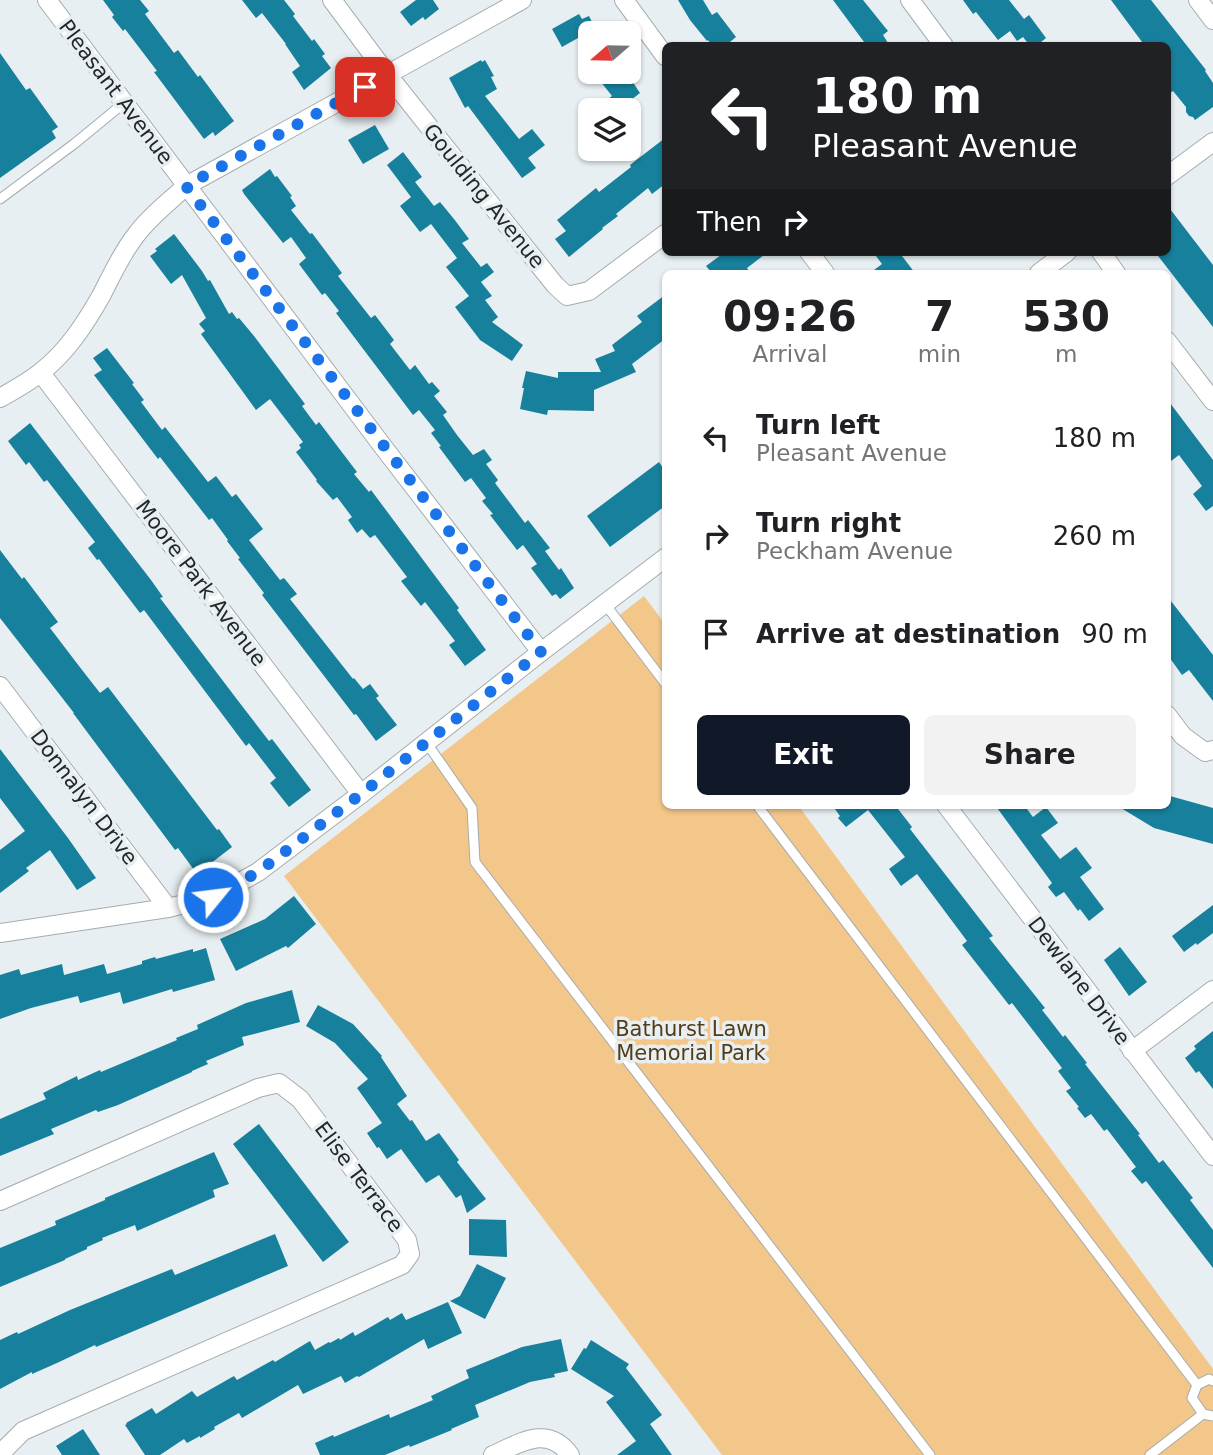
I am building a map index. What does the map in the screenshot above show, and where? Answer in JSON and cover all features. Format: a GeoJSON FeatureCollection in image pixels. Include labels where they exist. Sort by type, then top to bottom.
{"type":"FeatureCollection","features":[{"type":"Feature","properties":{"kind":"street","name":"Pleasant Avenue"},"geometry":{"type":"LineString","coordinates":[[47,0],[541,652]]}},
{"type":"Feature","properties":{"kind":"street","name":"Goulding Avenue"},"geometry":{"type":"LineString","coordinates":[[331,0],[555,285],[567,296],[589,291],[662,236]]}},
{"type":"Feature","properties":{"kind":"street"},"geometry":{"type":"LineString","coordinates":[[0,398],[41,373],[66,348],[81,328],[136,234],[160,208],[186,186],[522,0]]}},
{"type":"Feature","properties":{"kind":"street"},"geometry":{"type":"LineString","coordinates":[[624,0],[662,52]]}},
{"type":"Feature","properties":{"kind":"street"},"geometry":{"type":"LineString","coordinates":[[910,0],[941,42]]}},
{"type":"Feature","properties":{"kind":"street"},"geometry":{"type":"LineString","coordinates":[[1198,0],[1213,20]]}},
{"type":"Feature","properties":{"kind":"street"},"geometry":{"type":"LineString","coordinates":[[1171,173],[1213,142]]}},
{"type":"Feature","properties":{"kind":"street"},"geometry":{"type":"LineString","coordinates":[[812,256],[823,270]]}},
{"type":"Feature","properties":{"kind":"street"},"geometry":{"type":"LineString","coordinates":[[1043,270],[1062,256]]}},
{"type":"Feature","properties":{"kind":"street"},"geometry":{"type":"LineString","coordinates":[[1171,346],[1213,401]]}},
{"type":"Feature","properties":{"kind":"street","name":"Moore Park Avenue"},"geometry":{"type":"LineString","coordinates":[[41,373],[361,794]]}},
{"type":"Feature","properties":{"kind":"street"},"geometry":{"type":"LineString","coordinates":[[0,933],[168,908],[213,897],[258,872],[662,560]]}},
{"type":"Feature","properties":{"kind":"street","name":"Donnalyn Drive"},"geometry":{"type":"LineString","coordinates":[[0,685],[168,908]]}},
{"type":"Feature","properties":{"kind":"street"},"geometry":{"type":"LineString","coordinates":[[1171,720],[1183,736],[1205,752],[1213,750]]}},
{"type":"Feature","properties":{"kind":"street","name":"Dewlane Drive"},"geometry":{"type":"LineString","coordinates":[[949,809],[1213,1157]]}},
{"type":"Feature","properties":{"kind":"street"},"geometry":{"type":"LineString","coordinates":[[1132,1051],[1213,990]]}},
{"type":"Feature","properties":{"kind":"street","name":"Elise Terrace"},"geometry":{"type":"LineString","coordinates":[[0,1201],[258,1088],[279,1083],[300,1099],[407,1240],[410,1254],[402,1265],[23,1431],[0,1454]]}},
{"type":"Feature","properties":{"kind":"street"},"geometry":{"type":"LineString","coordinates":[[493,1455],[534,1438],[551,1438],[570,1455]]}},
{"type":"Feature","properties":{"kind":"lane"},"geometry":{"type":"LineString","coordinates":[[0,199],[124,103]]}},
{"type":"Feature","properties":{"kind":"lane"},"geometry":{"type":"LineString","coordinates":[[605,604],[662,679]]}},
{"type":"Feature","properties":{"kind":"lane"},"geometry":{"type":"LineString","coordinates":[[426,742],[472,808],[475,862],[930,1455]]}},
{"type":"Feature","properties":{"kind":"lane"},"geometry":{"type":"LineString","coordinates":[[760,809],[1197,1385]]}},
{"type":"Feature","properties":{"kind":"lane"},"geometry":{"type":"LineString","coordinates":[[1150,1455],[1208,1415],[1192,1398],[1197,1385],[1209,1379],[1213,1381]]}},
{"type":"Feature","properties":{"kind":"green space","name":"Bathurst Lawn Memorial Park"},"geometry":{"type":"Polygon","coordinates":[[[644,596],[662,620],[662,809],[801,809],[1213,1369],[1213,1455],[722,1455],[284,876],[644,596]]]}},
{"type":"Feature","properties":{"kind":"building"},"geometry":{"type":"Polygon","coordinates":[[[103,0],[140,0],[149,11],[145,14],[174,53],[178,50],[234,121],[215,136],[213,132],[204,139],[154,72],[157,71],[125,29],[123,31],[112,17],[114,15],[103,0]]]}},
{"type":"Feature","properties":{"kind":"building"},"geometry":{"type":"Polygon","coordinates":[[[242,0],[284,0],[295,14],[293,16],[325,54],[322,56],[331,68],[304,90],[292,72],[300,66],[286,44],[262,13],[256,18],[242,0]]]}},
{"type":"Feature","properties":{"kind":"building"},"geometry":{"type":"Polygon","coordinates":[[[416,0],[433,0],[439,9],[425,20],[423,17],[411,26],[400,12],[416,0]]]}},
{"type":"Feature","properties":{"kind":"building"},"geometry":{"type":"Polygon","coordinates":[[[678,0],[703,0],[712,15],[717,12],[736,37],[730,42],[709,42],[690,20],[678,0]]]}},
{"type":"Feature","properties":{"kind":"building"},"geometry":{"type":"Polygon","coordinates":[[[833,0],[863,0],[888,31],[883,35],[887,42],[864,42],[833,0]]]}},
{"type":"Feature","properties":{"kind":"building"},"geometry":{"type":"Polygon","coordinates":[[[963,0],[1009,0],[1024,19],[1029,15],[1046,38],[1041,42],[1027,42],[1023,37],[1017,41],[1010,31],[998,40],[976,12],[973,14],[963,0]]]}},
{"type":"Feature","properties":{"kind":"building"},"geometry":{"type":"Polygon","coordinates":[[[1111,0],[1151,0],[1206,70],[1213,83],[1213,107],[1195,120],[1189,116],[1186,107],[1173,91],[1171,92],[1171,42],[1142,42],[1111,0]]]}},
{"type":"Feature","properties":{"kind":"building"},"geometry":{"type":"Polygon","coordinates":[[[579,14],[582,19],[589,16],[592,21],[578,21],[578,38],[562,47],[552,29],[579,14]]]}},
{"type":"Feature","properties":{"kind":"building"},"geometry":{"type":"Polygon","coordinates":[[[0,53],[26,90],[30,88],[58,127],[52,131],[56,138],[0,178],[0,53]]]}},
{"type":"Feature","properties":{"kind":"building"},"geometry":{"type":"Polygon","coordinates":[[[485,60],[494,76],[491,77],[497,89],[485,96],[519,139],[532,129],[545,145],[528,158],[536,168],[522,178],[468,106],[465,108],[449,78],[485,60]]]}},
{"type":"Feature","properties":{"kind":"building"},"geometry":{"type":"Polygon","coordinates":[[[602,84],[634,84],[640,93],[634,98],[609,98],[612,96],[602,84]]]}},
{"type":"Feature","properties":{"kind":"building"},"geometry":{"type":"Polygon","coordinates":[[[375,125],[389,149],[363,164],[348,140],[375,125]]]}},
{"type":"Feature","properties":{"kind":"building"},"geometry":{"type":"Polygon","coordinates":[[[662,140],[662,186],[652,194],[648,188],[569,257],[555,239],[566,231],[557,220],[596,188],[599,192],[631,167],[630,165],[641,161],[641,157],[662,140]]]}},
{"type":"Feature","properties":{"kind":"building"},"geometry":{"type":"Polygon","coordinates":[[[403,152],[422,177],[415,182],[434,206],[440,202],[454,219],[469,239],[462,243],[481,267],[487,263],[494,272],[481,282],[492,296],[485,300],[498,317],[492,322],[523,345],[512,361],[480,340],[455,307],[469,296],[446,267],[457,258],[431,224],[420,232],[400,206],[411,197],[387,165],[403,152]]]}},
{"type":"Feature","properties":{"kind":"building"},"geometry":{"type":"Polygon","coordinates":[[[270,169],[292,196],[290,197],[296,206],[291,210],[342,273],[338,276],[371,318],[375,315],[394,340],[390,344],[410,370],[415,365],[429,384],[432,382],[440,391],[434,396],[447,412],[443,415],[457,435],[473,455],[484,449],[492,460],[486,464],[498,480],[495,483],[525,523],[528,520],[550,548],[545,551],[559,570],[561,568],[574,588],[560,599],[556,594],[552,596],[531,568],[537,564],[523,545],[517,550],[490,515],[493,514],[482,501],[486,498],[471,478],[465,482],[439,447],[441,446],[431,433],[435,430],[419,410],[413,415],[336,313],[339,311],[325,293],[322,295],[299,264],[306,258],[291,237],[283,243],[244,194],[242,190],[270,169]]]}},
{"type":"Feature","properties":{"kind":"building"},"geometry":{"type":"Polygon","coordinates":[[[1171,210],[1213,265],[1213,327],[1171,270],[1158,256],[1171,256],[1171,210]]]}},
{"type":"Feature","properties":{"kind":"building"},"geometry":{"type":"Polygon","coordinates":[[[174,234],[208,281],[210,280],[229,314],[232,312],[239,318],[254,336],[305,404],[302,406],[316,425],[319,422],[357,472],[354,474],[369,492],[371,490],[459,608],[457,610],[486,650],[465,666],[449,645],[455,641],[425,602],[421,606],[401,581],[407,577],[375,535],[370,538],[362,529],[357,533],[348,520],[352,517],[337,497],[333,500],[316,481],[296,452],[303,442],[270,399],[256,410],[201,334],[205,331],[199,324],[206,318],[182,275],[171,284],[150,256],[174,234]]]}},
{"type":"Feature","properties":{"kind":"building"},"geometry":{"type":"Polygon","coordinates":[[[720,256],[763,256],[747,268],[748,270],[709,270],[706,266],[720,256]]]}},
{"type":"Feature","properties":{"kind":"building"},"geometry":{"type":"Polygon","coordinates":[[[876,256],[902,256],[913,270],[874,270],[882,264],[876,256]]]}},
{"type":"Feature","properties":{"kind":"building"},"geometry":{"type":"Polygon","coordinates":[[[662,297],[662,341],[632,364],[636,372],[594,390],[594,411],[548,410],[547,415],[520,409],[526,371],[558,378],[558,372],[601,372],[595,359],[615,351],[612,345],[642,322],[637,316],[662,297]]]}},
{"type":"Feature","properties":{"kind":"building"},"geometry":{"type":"Polygon","coordinates":[[[107,348],[134,383],[132,384],[144,400],[141,402],[162,430],[165,427],[208,482],[216,476],[232,497],[236,494],[263,529],[249,540],[280,580],[284,578],[297,594],[290,599],[353,679],[363,689],[370,684],[379,696],[376,698],[397,725],[376,741],[262,595],[264,593],[212,518],[209,520],[160,457],[158,459],[94,375],[102,370],[93,358],[107,348]]]}},
{"type":"Feature","properties":{"kind":"building"},"geometry":{"type":"Polygon","coordinates":[[[1171,404],[1213,460],[1213,506],[1206,511],[1193,494],[1202,486],[1179,455],[1171,461],[1171,404]]]}},
{"type":"Feature","properties":{"kind":"building"},"geometry":{"type":"Polygon","coordinates":[[[30,423],[151,580],[163,597],[160,598],[239,702],[269,741],[272,739],[311,790],[289,807],[270,783],[276,778],[249,743],[246,746],[144,610],[140,613],[88,548],[95,542],[47,480],[44,482],[29,462],[26,465],[8,441],[30,423]]]}},
{"type":"Feature","properties":{"kind":"building"},"geometry":{"type":"Polygon","coordinates":[[[659,462],[662,466],[662,508],[610,547],[587,516],[659,462]]]}},
{"type":"Feature","properties":{"kind":"building"},"geometry":{"type":"Polygon","coordinates":[[[0,550],[58,622],[50,628],[100,693],[108,687],[232,847],[197,874],[178,848],[175,850],[0,618],[0,550]]]}},
{"type":"Feature","properties":{"kind":"building"},"geometry":{"type":"Polygon","coordinates":[[[1171,601],[1213,655],[1213,701],[1189,670],[1182,675],[1171,660],[1171,601]]]}},
{"type":"Feature","properties":{"kind":"building"},"geometry":{"type":"Polygon","coordinates":[[[0,749],[96,878],[77,890],[50,850],[26,868],[29,871],[0,893],[0,850],[25,831],[0,798],[0,749]]]}},
{"type":"Feature","properties":{"kind":"building"},"geometry":{"type":"Polygon","coordinates":[[[1171,796],[1213,808],[1213,844],[1154,828],[1123,809],[1171,809],[1171,796]]]}},
{"type":"Feature","properties":{"kind":"building"},"geometry":{"type":"Polygon","coordinates":[[[835,809],[898,809],[912,827],[910,829],[993,936],[989,938],[1045,1008],[1042,1010],[1087,1063],[1085,1064],[1140,1134],[1138,1135],[1159,1163],[1163,1160],[1193,1198],[1190,1200],[1213,1230],[1213,1268],[1146,1181],[1142,1184],[1131,1171],[1136,1167],[1107,1129],[1104,1131],[1091,1114],[1085,1118],[1077,1108],[1079,1107],[1066,1091],[1071,1088],[1058,1071],[1062,1068],[1012,1003],[1009,1005],[962,945],[967,941],[917,874],[901,886],[889,869],[905,857],[868,810],[846,827],[838,818],[840,816],[835,809]]]}},
{"type":"Feature","properties":{"kind":"building"},"geometry":{"type":"Polygon","coordinates":[[[998,809],[1027,809],[1033,817],[1048,809],[1058,823],[1041,835],[1060,859],[1076,847],[1092,868],[1080,877],[1104,909],[1089,921],[1064,892],[1056,897],[1048,887],[1052,883],[998,809]]]}},
{"type":"Feature","properties":{"kind":"building"},"geometry":{"type":"Polygon","coordinates":[[[294,896],[316,924],[288,948],[286,946],[236,971],[220,939],[265,919],[294,896]]]}},
{"type":"Feature","properties":{"kind":"building"},"geometry":{"type":"Polygon","coordinates":[[[1213,905],[1213,933],[1184,952],[1172,936],[1213,905]]]}},
{"type":"Feature","properties":{"kind":"building"},"geometry":{"type":"Polygon","coordinates":[[[1120,947],[1147,982],[1129,996],[1104,960],[1120,947]]]}},
{"type":"Feature","properties":{"kind":"building"},"geometry":{"type":"Polygon","coordinates":[[[206,948],[215,980],[173,992],[172,989],[123,1004],[120,992],[80,1003],[78,996],[0,1019],[0,975],[19,969],[21,975],[62,964],[64,975],[104,964],[107,974],[142,964],[142,961],[155,957],[156,959],[206,948]]]}},
{"type":"Feature","properties":{"kind":"building"},"geometry":{"type":"Polygon","coordinates":[[[292,990],[300,1022],[242,1037],[244,1045],[206,1061],[208,1064],[192,1072],[118,1105],[98,1112],[96,1110],[51,1129],[54,1134],[0,1156],[0,1119],[46,1099],[43,1093],[77,1076],[78,1080],[100,1070],[101,1072],[177,1040],[176,1038],[198,1029],[197,1025],[246,1003],[292,990]]]}},
{"type":"Feature","properties":{"kind":"building"},"geometry":{"type":"Polygon","coordinates":[[[318,1005],[353,1024],[382,1056],[407,1096],[397,1104],[426,1141],[439,1133],[459,1160],[457,1162],[486,1199],[467,1213],[461,1195],[456,1198],[439,1175],[426,1183],[401,1149],[387,1159],[379,1147],[377,1148],[367,1133],[382,1123],[357,1088],[368,1079],[335,1043],[306,1026],[318,1005]]]}},
{"type":"Feature","properties":{"kind":"building"},"geometry":{"type":"Polygon","coordinates":[[[1213,1031],[1213,1089],[1185,1058],[1196,1049],[1194,1046],[1213,1031]]]}},
{"type":"Feature","properties":{"kind":"building"},"geometry":{"type":"Polygon","coordinates":[[[259,1124],[349,1242],[323,1262],[233,1144],[259,1124]]]}},
{"type":"Feature","properties":{"kind":"building"},"geometry":{"type":"Polygon","coordinates":[[[214,1152],[229,1184],[213,1190],[215,1197],[137,1231],[135,1225],[102,1238],[103,1240],[65,1260],[0,1287],[0,1248],[56,1225],[55,1221],[105,1198],[214,1152]]]}},
{"type":"Feature","properties":{"kind":"building"},"geometry":{"type":"Polygon","coordinates":[[[469,1219],[506,1220],[507,1257],[469,1255],[469,1219]]]}},
{"type":"Feature","properties":{"kind":"building"},"geometry":{"type":"Polygon","coordinates":[[[275,1234],[288,1266],[96,1347],[95,1345],[0,1389],[0,1340],[172,1269],[175,1275],[275,1234]]]}},
{"type":"Feature","properties":{"kind":"building"},"geometry":{"type":"Polygon","coordinates":[[[477,1264],[506,1278],[485,1319],[450,1301],[460,1296],[477,1264]]]}},
{"type":"Feature","properties":{"kind":"building"},"geometry":{"type":"Polygon","coordinates":[[[448,1302],[462,1333],[428,1349],[424,1339],[345,1383],[341,1376],[303,1394],[298,1385],[242,1418],[239,1413],[200,1438],[187,1443],[184,1439],[160,1455],[145,1455],[125,1425],[152,1408],[156,1414],[192,1391],[197,1397],[234,1376],[237,1380],[310,1341],[315,1350],[353,1332],[355,1336],[388,1317],[390,1320],[402,1313],[406,1320],[448,1302]]]}},
{"type":"Feature","properties":{"kind":"building"},"geometry":{"type":"Polygon","coordinates":[[[561,1339],[568,1371],[554,1374],[555,1377],[530,1382],[475,1405],[479,1417],[452,1430],[385,1455],[320,1455],[315,1443],[389,1414],[390,1418],[433,1400],[431,1396],[469,1378],[466,1370],[522,1347],[561,1339]]]}},
{"type":"Feature","properties":{"kind":"building"},"geometry":{"type":"Polygon","coordinates":[[[591,1340],[629,1364],[626,1368],[662,1415],[650,1424],[672,1455],[617,1455],[636,1441],[606,1402],[614,1396],[571,1369],[591,1340]]]}},
{"type":"Feature","properties":{"kind":"building"},"geometry":{"type":"Polygon","coordinates":[[[83,1429],[100,1455],[62,1455],[56,1446],[83,1429]]]}},
{"type":"Feature","properties":{"kind":"route"},"geometry":{"type":"LineString","coordinates":[[213,897],[258,872],[541,652],[186,186],[365,87]]}}]}
